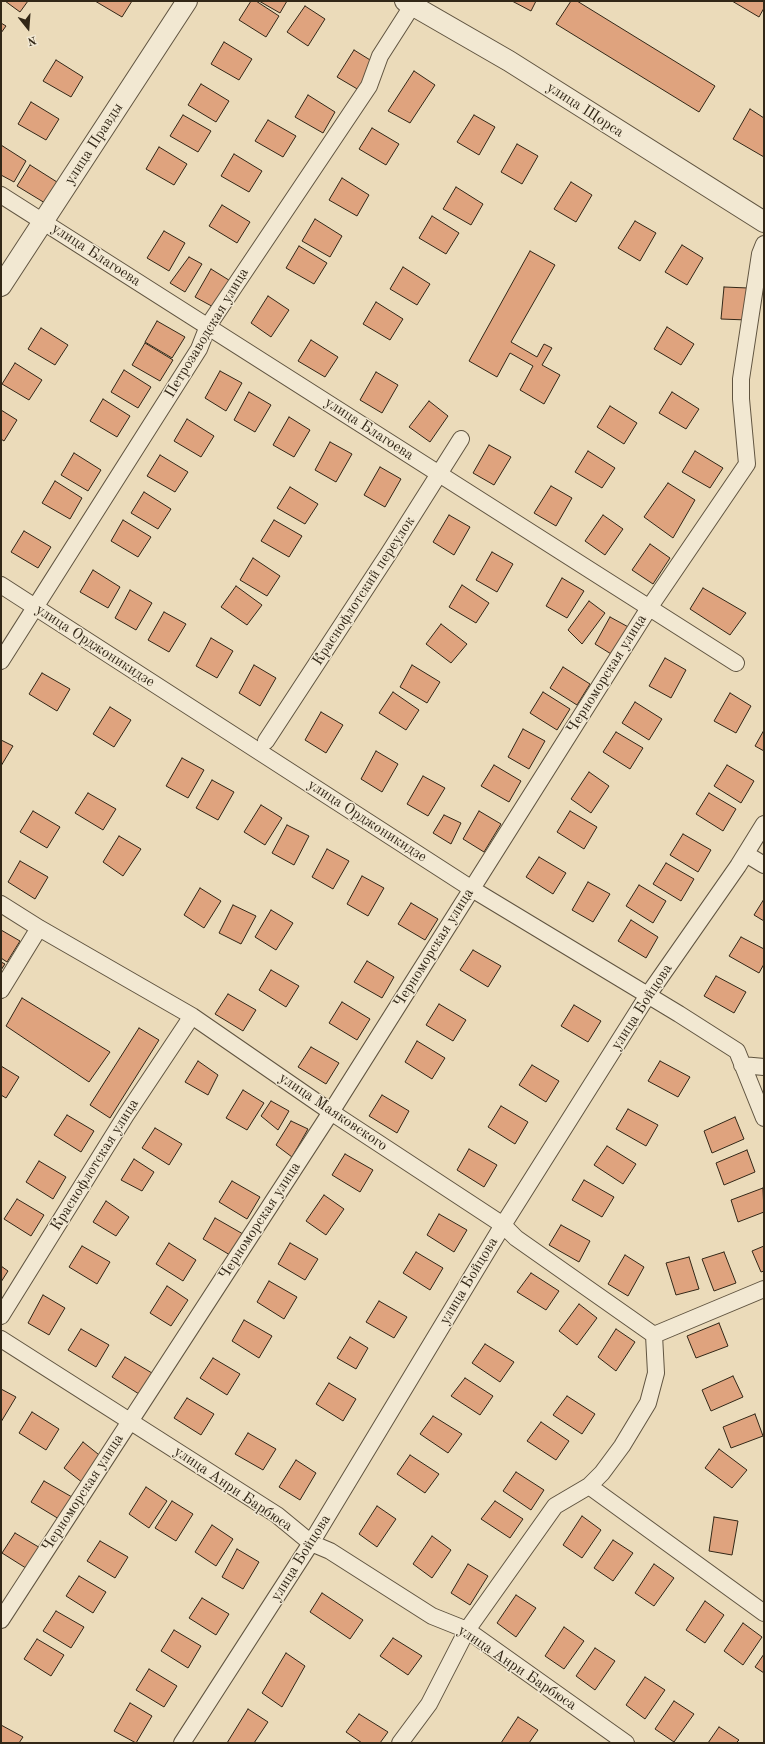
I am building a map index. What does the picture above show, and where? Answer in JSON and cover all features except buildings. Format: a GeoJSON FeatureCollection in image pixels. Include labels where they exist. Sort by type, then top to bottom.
{"type":"FeatureCollection","features":[{"type":"Feature","properties":{"kind":"street","name":"улица Правды"},"geometry":{"type":"LineString","coordinates":[[1,286],[187,1]]}},
{"type":"Feature","properties":{"kind":"street","name":"улица Щорса"},"geometry":{"type":"LineString","coordinates":[[409,3],[509,62],[764,222]]}},
{"type":"Feature","properties":{"kind":"street","name":"Петрозаводская улица"},"geometry":{"type":"LineString","coordinates":[[1,661],[199,349],[208,326],[369,86],[380,56],[409,3]]}},
{"type":"Feature","properties":{"kind":"street","name":"улица Благоева"},"geometry":{"type":"LineString","coordinates":[[1,195],[44,221],[736,664]]}},
{"type":"Feature","properties":{"kind":"street","name":"Черноморская улица"},"geometry":{"type":"LineString","coordinates":[[1,1620],[331,1112],[649,608],[747,464],[741,399],[741,379],[760,254],[764,244]]}},
{"type":"Feature","properties":{"kind":"street","name":"Краснофлотский переулок"},"geometry":{"type":"LineString","coordinates":[[266,741],[461,439]]}},
{"type":"Feature","properties":{"kind":"street","name":"улица Орджоникидзе"},"geometry":{"type":"LineString","coordinates":[[1,585],[472,889],[648,995],[740,1058],[764,1067]]}},
{"type":"Feature","properties":{"kind":"street","name":"улица Бойцова"},"geometry":{"type":"LineString","coordinates":[[182,1743],[311,1543],[503,1225],[648,995],[746,854],[764,824]]}},
{"type":"Feature","properties":{"kind":"street"},"geometry":{"type":"LineString","coordinates":[[746,854],[764,865]]}},
{"type":"Feature","properties":{"kind":"street","name":"улица Маяковского"},"geometry":{"type":"LineString","coordinates":[[1,904],[39,928],[192,1016],[331,1112],[503,1225],[516,1238],[654,1335]]}},
{"type":"Feature","properties":{"kind":"street"},"geometry":{"type":"LineString","coordinates":[[1,990],[39,928]]}},
{"type":"Feature","properties":{"kind":"street","name":"Краснофлотская улица"},"geometry":{"type":"LineString","coordinates":[[1,1316],[126,1115],[192,1016]]}},
{"type":"Feature","properties":{"kind":"street"},"geometry":{"type":"LineString","coordinates":[[740,1058],[764,1118]]}},
{"type":"Feature","properties":{"kind":"street"},"geometry":{"type":"LineString","coordinates":[[400,1743],[429,1704],[467,1630],[555,1506],[589,1486],[602,1473],[622,1446],[648,1403],[656,1373],[654,1335],[764,1288]]}},
{"type":"Feature","properties":{"kind":"street","name":"улица Анри Барбюса"},"geometry":{"type":"LineString","coordinates":[[1,1339],[278,1515],[311,1543],[330,1551],[432,1616],[467,1630],[626,1743]]}},
{"type":"Feature","properties":{"kind":"street"},"geometry":{"type":"LineString","coordinates":[[589,1486],[764,1614]]}}]}
